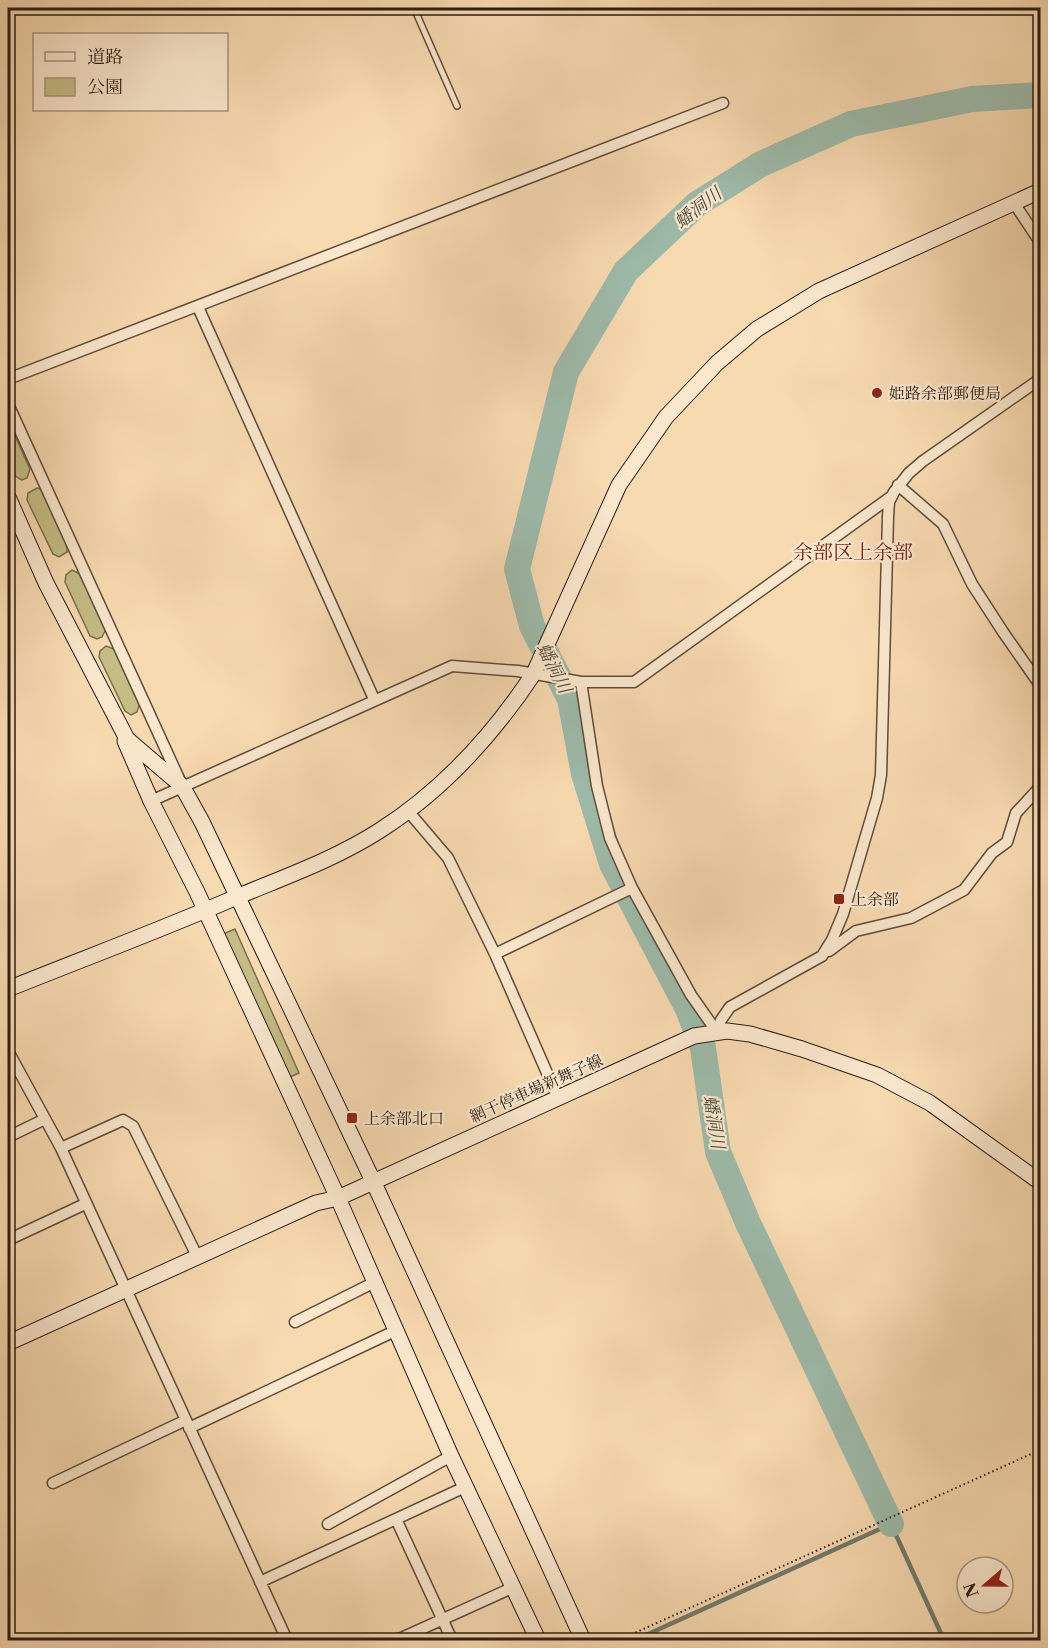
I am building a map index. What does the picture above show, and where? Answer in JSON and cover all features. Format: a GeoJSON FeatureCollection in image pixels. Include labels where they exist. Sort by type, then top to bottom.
{"type":"FeatureCollection","features":[{"type":"Feature","properties":{"kind":"street"},"geometry":{"type":"LineString","coordinates":[[8,379],[723,103]]}},
{"type":"Feature","properties":{"kind":"street"},"geometry":{"type":"LineString","coordinates":[[8,989],[205,912],[325,861],[380,831],[408,811],[453,772],[483,741],[516,700],[534,673],[619,485],[666,417],[717,363],[757,329],[796,303],[1041,191]]}},
{"type":"Feature","properties":{"kind":"street"},"geometry":{"type":"LineString","coordinates":[[1014,203],[1041,242]]}},
{"type":"Feature","properties":{"kind":"street"},"geometry":{"type":"LineString","coordinates":[[198,307],[374,699]]}},
{"type":"Feature","properties":{"kind":"street"},"geometry":{"type":"LineString","coordinates":[[822,956],[843,914],[880,782],[888,517],[892,496],[898,485],[922,462],[1041,379]]}},
{"type":"Feature","properties":{"kind":"street"},"geometry":{"type":"LineString","coordinates":[[8,404],[182,786],[239,896],[373,1181],[584,1641]]}},
{"type":"Feature","properties":{"kind":"street"},"geometry":{"type":"LineString","coordinates":[[898,485],[943,524],[972,584],[1002,632],[1041,685]]}},
{"type":"Feature","properties":{"kind":"street"},"geometry":{"type":"LineString","coordinates":[[151,801],[374,699],[452,666],[518,671],[581,682],[634,682],[892,496]]}},
{"type":"Feature","properties":{"kind":"street"},"geometry":{"type":"LineString","coordinates":[[8,497],[46,583],[127,739],[182,786]]}},
{"type":"Feature","properties":{"kind":"street"},"geometry":{"type":"LineString","coordinates":[[581,682],[597,786],[610,838],[632,888],[691,995],[706,1034],[721,1020],[730,1007],[822,956],[856,932],[911,918],[964,890],[992,853],[1007,842],[1016,813],[1041,787]]}},
{"type":"Feature","properties":{"kind":"street"},"geometry":{"type":"LineString","coordinates":[[110,704],[151,801],[338,1198],[451,1456],[538,1641]]}},
{"type":"Feature","properties":{"kind":"street"},"geometry":{"type":"LineString","coordinates":[[408,811],[448,858],[495,954],[558,1098]]}},
{"type":"Feature","properties":{"kind":"street"},"geometry":{"type":"LineString","coordinates":[[495,954],[632,888]]}},
{"type":"Feature","properties":{"kind":"street","name":"網干停車場新舞子線"},"geometry":{"type":"LineString","coordinates":[[8,1343],[316,1203],[338,1198],[706,1034],[727,1031],[750,1034],[877,1075],[930,1102],[1041,1182]]}},
{"type":"Feature","properties":{"kind":"street"},"geometry":{"type":"LineString","coordinates":[[8,1051],[61,1148],[287,1641]]}},
{"type":"Feature","properties":{"kind":"street"},"geometry":{"type":"LineString","coordinates":[[8,1137],[45,1119]]}},
{"type":"Feature","properties":{"kind":"street"},"geometry":{"type":"LineString","coordinates":[[61,1148],[123,1120],[133,1126],[197,1256]]}},
{"type":"Feature","properties":{"kind":"street"},"geometry":{"type":"LineString","coordinates":[[8,1240],[85,1204]]}},
{"type":"Feature","properties":{"kind":"street"},"geometry":{"type":"LineString","coordinates":[[295,1322],[375,1282]]}},
{"type":"Feature","properties":{"kind":"street"},"geometry":{"type":"LineString","coordinates":[[53,1483],[397,1330]]}},
{"type":"Feature","properties":{"kind":"street"},"geometry":{"type":"LineString","coordinates":[[328,1524],[451,1456]]}},
{"type":"Feature","properties":{"kind":"street"},"geometry":{"type":"LineString","coordinates":[[260,1581],[465,1487]]}},
{"type":"Feature","properties":{"kind":"street"},"geometry":{"type":"LineString","coordinates":[[396,1520],[452,1641]]}},
{"type":"Feature","properties":{"kind":"street"},"geometry":{"type":"LineString","coordinates":[[397,1641],[514,1587]]}},
{"type":"Feature","properties":{"kind":"lane"},"geometry":{"type":"LineString","coordinates":[[414,8],[457,106]]}},
{"type":"Feature","properties":{"kind":"path"},"geometry":{"type":"LineString","coordinates":[[619,1641],[1041,1450]]}},
{"type":"Feature","properties":{"kind":"green space"},"geometry":{"type":"Polygon","coordinates":[[[8,420],[30,469],[27,478],[22,480],[15,476],[8,462],[6,445],[8,420]]]}},
{"type":"Feature","properties":{"kind":"green space"},"geometry":{"type":"Polygon","coordinates":[[[37,488],[41,489],[67,544],[67,552],[59,557],[53,554],[27,500],[28,493],[37,488]]]}},
{"type":"Feature","properties":{"kind":"green space"},"geometry":{"type":"Polygon","coordinates":[[[72,570],[80,574],[104,626],[105,631],[102,637],[97,639],[90,636],[65,582],[66,575],[72,570]]]}},
{"type":"Feature","properties":{"kind":"green space"},"geometry":{"type":"Polygon","coordinates":[[[106,646],[114,649],[139,701],[137,712],[131,715],[125,711],[99,657],[100,651],[106,646]]]}},
{"type":"Feature","properties":{"kind":"green space"},"geometry":{"type":"Polygon","coordinates":[[[235,929],[299,1073],[281,1081],[216,937],[235,929]]]}},
{"type":"Feature","properties":{"kind":"waterway","name":"蟠洞川"},"geometry":{"type":"LineString","coordinates":[[891,1524],[748,1223],[718,1152],[703,1048],[688,1009],[612,864],[584,774],[570,699],[532,626],[517,569],[566,372],[626,271],[697,204],[761,164],[851,124],[972,99],[1040,95]]}},
{"type":"Feature","properties":{"kind":"waterway"},"geometry":{"type":"LineString","coordinates":[[635,1640],[891,1524],[944,1640]]}},
{"type":"Feature","properties":{"kind":"place","name":"姫路余部郵便局"},"geometry":{"type":"Point","coordinates":[877,393]}},
{"type":"Feature","properties":{"kind":"place","name":"上余部"},"geometry":{"type":"Point","coordinates":[839,899]}},
{"type":"Feature","properties":{"kind":"place","name":"上余部北口"},"geometry":{"type":"Point","coordinates":[352,1118]}},
{"type":"Feature","properties":{"kind":"district","name":"余部区上余部"},"geometry":{"type":"Point","coordinates":[853,552]}}]}
